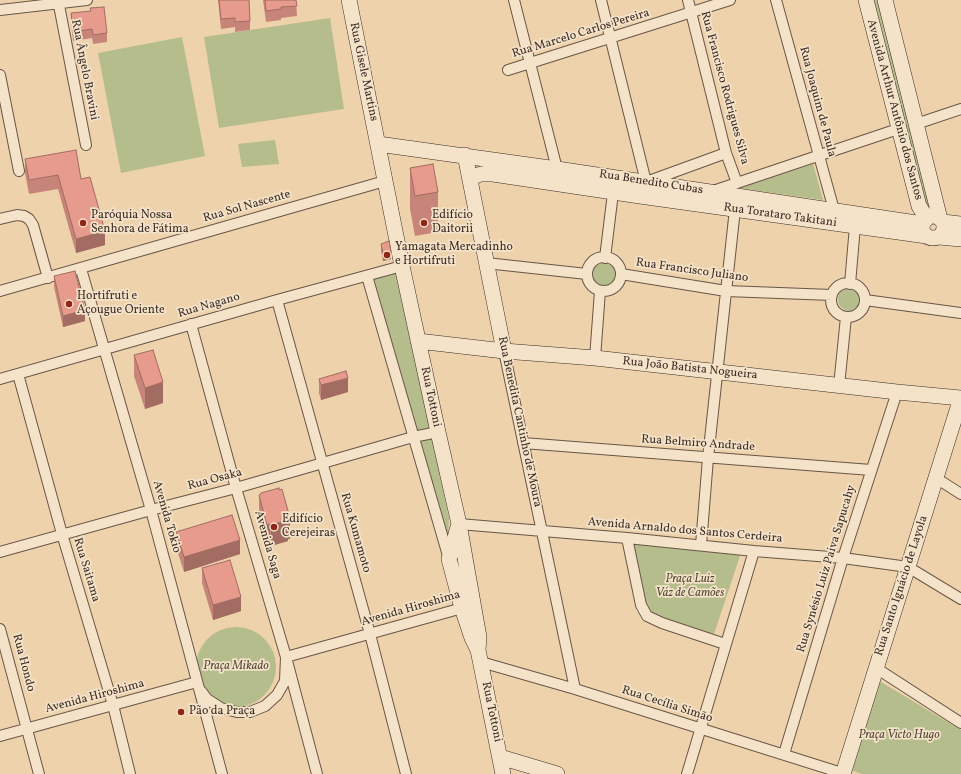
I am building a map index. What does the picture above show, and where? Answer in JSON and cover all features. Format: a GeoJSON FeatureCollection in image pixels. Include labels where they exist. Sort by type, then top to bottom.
{"type":"FeatureCollection","features":[{"type":"Feature","properties":{"kind":"street"},"geometry":{"type":"LineString","coordinates":[[0,10],[58,2],[87,0]]}},
{"type":"Feature","properties":{"kind":"street","name":"Rua Gisele Martins"},"geometry":{"type":"LineString","coordinates":[[349,0],[378,144]]}},
{"type":"Feature","properties":{"kind":"street"},"geometry":{"type":"LineString","coordinates":[[514,0],[557,169]]}},
{"type":"Feature","properties":{"kind":"street"},"geometry":{"type":"LineString","coordinates":[[601,0],[646,182],[640,196]]}},
{"type":"Feature","properties":{"kind":"street","name":"Rua Francisco Rodrigues Silva"},"geometry":{"type":"LineString","coordinates":[[688,0],[726,152],[737,182]]}},
{"type":"Feature","properties":{"kind":"street","name":"Rua Marcelo Carlos Pereira"},"geometry":{"type":"LineString","coordinates":[[508,70],[730,0]]}},
{"type":"Feature","properties":{"kind":"street","name":"Rua Joaquim de Paula"},"geometry":{"type":"LineString","coordinates":[[776,0],[834,210]]}},
{"type":"Feature","properties":{"kind":"street","name":"Avenida Arthur Antônio dos Santos"},"geometry":{"type":"LineString","coordinates":[[866,0],[919,206],[933,226]]}},
{"type":"Feature","properties":{"kind":"street","name":"Avenida Arthur Antônio dos Santos"},"geometry":{"type":"LineString","coordinates":[[885,0],[916,124],[933,226]]}},
{"type":"Feature","properties":{"kind":"street","name":"Rua Ângelo Bravini"},"geometry":{"type":"LineString","coordinates":[[58,2],[86,145]]}},
{"type":"Feature","properties":{"kind":"street"},"geometry":{"type":"LineString","coordinates":[[0,75],[19,171]]}},
{"type":"Feature","properties":{"kind":"street"},"geometry":{"type":"LineString","coordinates":[[916,124],[961,109]]}},
{"type":"Feature","properties":{"kind":"street"},"geometry":{"type":"LineString","coordinates":[[711,192],[898,129]]}},
{"type":"Feature","properties":{"kind":"street","name":"Rua Benedito Cubas"},"geometry":{"type":"LineString","coordinates":[[378,144],[465,155],[495,167],[557,169],[933,226],[961,224]]}},
{"type":"Feature","properties":{"kind":"street","name":"Rua Tottoni"},"geometry":{"type":"LineString","coordinates":[[378,144],[402,266],[459,524],[472,638],[479,656],[504,774]]}},
{"type":"Feature","properties":{"kind":"street"},"geometry":{"type":"LineString","coordinates":[[646,182],[726,152]]}},
{"type":"Feature","properties":{"kind":"street","name":"Rua Benedita Cantinho de Moura"},"geometry":{"type":"LineString","coordinates":[[465,155],[541,531],[575,689]]}},
{"type":"Feature","properties":{"kind":"street","name":"Rua Torataro Takitani"},"geometry":{"type":"LineString","coordinates":[[470,181],[476,176],[495,167],[613,192],[855,226],[933,226],[961,239]]}},
{"type":"Feature","properties":{"kind":"street","name":"Rua Sol Nascente"},"geometry":{"type":"LineString","coordinates":[[0,291],[385,181]]}},
{"type":"Feature","properties":{"kind":"street"},"geometry":{"type":"LineString","coordinates":[[605,258],[613,192]]}},
{"type":"Feature","properties":{"kind":"street"},"geometry":{"type":"LineString","coordinates":[[701,545],[708,458],[735,209]]}},
{"type":"Feature","properties":{"kind":"street"},"geometry":{"type":"LineString","coordinates":[[0,219],[17,215],[24,216],[29,219],[33,225],[48,278]]}},
{"type":"Feature","properties":{"kind":"street"},"geometry":{"type":"LineString","coordinates":[[850,284],[855,226]]}},
{"type":"Feature","properties":{"kind":"street"},"geometry":{"type":"LineString","coordinates":[[605,258],[617,263],[621,274],[620,281],[612,289],[600,291],[592,286],[587,274],[592,263],[597,259],[605,258]]}},
{"type":"Feature","properties":{"kind":"street"},"geometry":{"type":"LineString","coordinates":[[486,263],[587,274]]}},
{"type":"Feature","properties":{"kind":"street","name":"Rua Nagano"},"geometry":{"type":"LineString","coordinates":[[0,379],[191,324],[402,266]]}},
{"type":"Feature","properties":{"kind":"street","name":"Avenida Tokio"},"geometry":{"type":"LineString","coordinates":[[81,268],[150,510],[222,774]]}},
{"type":"Feature","properties":{"kind":"street","name":"Rua Francisco Juliano"},"geometry":{"type":"LineString","coordinates":[[621,274],[726,291],[832,295]]}},
{"type":"Feature","properties":{"kind":"street","name":"Rua Tottoni"},"geometry":{"type":"LineString","coordinates":[[367,276],[449,559],[468,606]]}},
{"type":"Feature","properties":{"kind":"street"},"geometry":{"type":"LineString","coordinates":[[850,284],[861,290],[864,294],[865,300],[860,312],[856,315],[846,317],[836,312],[832,307],[832,295],[840,285],[850,284]]}},
{"type":"Feature","properties":{"kind":"street"},"geometry":{"type":"LineString","coordinates":[[595,358],[600,291]]}},
{"type":"Feature","properties":{"kind":"street","name":"Rua Kumamoto"},"geometry":{"type":"LineString","coordinates":[[277,300],[370,634],[406,774]]}},
{"type":"Feature","properties":{"kind":"street"},"geometry":{"type":"LineString","coordinates":[[865,300],[961,313]]}},
{"type":"Feature","properties":{"kind":"street"},"geometry":{"type":"LineString","coordinates":[[839,386],[846,317]]}},
{"type":"Feature","properties":{"kind":"street","name":"Avenida Saga"},"geometry":{"type":"LineString","coordinates":[[191,324],[236,488],[286,657],[317,774]]}},
{"type":"Feature","properties":{"kind":"street","name":"Rua João Batista Nogueira"},"geometry":{"type":"LineString","coordinates":[[418,341],[504,351],[595,358],[839,386],[961,398]]}},
{"type":"Feature","properties":{"kind":"street","name":"Rua Saitama"},"geometry":{"type":"LineString","coordinates":[[18,374],[62,534],[113,705],[130,774]]}},
{"type":"Feature","properties":{"kind":"street","name":"Rua Synésio Luiz Paiva Sapucahy"},"geometry":{"type":"LineString","coordinates":[[784,754],[843,558],[897,392]]}},
{"type":"Feature","properties":{"kind":"street","name":"Rua Santo Ignácio de Layola"},"geometry":{"type":"LineString","coordinates":[[844,774],[961,398]]}},
{"type":"Feature","properties":{"kind":"street","name":"Rua Osaka"},"geometry":{"type":"LineString","coordinates":[[0,552],[150,510],[236,488],[413,437],[438,432]]}},
{"type":"Feature","properties":{"kind":"street","name":"Rua Belmiro Andrade"},"geometry":{"type":"LineString","coordinates":[[523,443],[871,470]]}},
{"type":"Feature","properties":{"kind":"street"},"geometry":{"type":"LineString","coordinates":[[936,478],[961,494]]}},
{"type":"Feature","properties":{"kind":"street"},"geometry":{"type":"LineString","coordinates":[[449,559],[459,524]]}},
{"type":"Feature","properties":{"kind":"street","name":"Avenida Arnaldo dos Santos Cerdeira"},"geometry":{"type":"LineString","coordinates":[[459,524],[843,558],[908,567]]}},
{"type":"Feature","properties":{"kind":"street"},"geometry":{"type":"LineString","coordinates":[[627,538],[641,605],[647,616],[662,623],[725,644]]}},
{"type":"Feature","properties":{"kind":"street"},"geometry":{"type":"LineString","coordinates":[[687,774],[754,551]]}},
{"type":"Feature","properties":{"kind":"street"},"geometry":{"type":"LineString","coordinates":[[908,567],[961,599]]}},
{"type":"Feature","properties":{"kind":"street","name":"Avenida Hiroshima"},"geometry":{"type":"LineString","coordinates":[[286,657],[468,606]]}},
{"type":"Feature","properties":{"kind":"street","name":"Rua Hondo"},"geometry":{"type":"LineString","coordinates":[[0,629],[39,774]]}},
{"type":"Feature","properties":{"kind":"street","name":"Rua Cecília Simão"},"geometry":{"type":"LineString","coordinates":[[479,656],[575,689],[844,774]]}},
{"type":"Feature","properties":{"kind":"street"},"geometry":{"type":"LineString","coordinates":[[199,686],[208,699],[221,708],[237,712],[250,712],[265,706],[277,695],[285,681],[286,657]]}},
{"type":"Feature","properties":{"kind":"street"},"geometry":{"type":"LineString","coordinates":[[876,668],[961,723]]}},
{"type":"Feature","properties":{"kind":"street","name":"Avenida Hiroshima"},"geometry":{"type":"LineString","coordinates":[[0,736],[113,705],[199,686]]}},
{"type":"Feature","properties":{"kind":"street"},"geometry":{"type":"LineString","coordinates":[[500,757],[557,774]]}},
{"type":"Feature","properties":{"kind":"green space"},"geometry":{"type":"Polygon","coordinates":[[[869,0],[881,0],[933,207],[926,207],[869,0]]]}},
{"type":"Feature","properties":{"kind":"green space"},"geometry":{"type":"Polygon","coordinates":[[[330,18],[344,109],[219,128],[204,37],[330,18]]]}},
{"type":"Feature","properties":{"kind":"green space"},"geometry":{"type":"Polygon","coordinates":[[[182,37],[205,156],[121,173],[98,53],[182,37]]]}},
{"type":"Feature","properties":{"kind":"green space"},"geometry":{"type":"Polygon","coordinates":[[[275,140],[279,164],[242,167],[238,144],[275,140]]]}},
{"type":"Feature","properties":{"kind":"green space"},"geometry":{"type":"Polygon","coordinates":[[[813,164],[823,200],[739,188],[813,164]]]}},
{"type":"Feature","properties":{"kind":"green space"},"geometry":{"type":"Polygon","coordinates":[[[604,263],[612,267],[616,275],[612,283],[604,287],[596,283],[592,275],[596,267],[604,263]]]}},
{"type":"Feature","properties":{"kind":"green space"},"geometry":{"type":"Polygon","coordinates":[[[396,271],[449,518],[448,540],[371,278],[396,271]]]}},
{"type":"Feature","properties":{"kind":"green space"},"geometry":{"type":"Polygon","coordinates":[[[850,287],[858,291],[862,299],[858,307],[850,311],[842,307],[838,299],[842,291],[850,287]]]}},
{"type":"Feature","properties":{"kind":"green space","name":"Praça Luiz Váz de Camões"},"geometry":{"type":"Polygon","coordinates":[[[633,543],[741,553],[714,634],[660,617],[647,609],[633,543]]]}},
{"type":"Feature","properties":{"kind":"green space","name":"Praça Mikado"},"geometry":{"type":"Polygon","coordinates":[[[236,627],[251,630],[264,639],[273,652],[276,667],[273,682],[264,695],[251,704],[236,707],[221,704],[208,695],[199,682],[196,667],[199,652],[208,639],[221,630],[236,627]]]}},
{"type":"Feature","properties":{"kind":"green space","name":"Praça Victo Hugo"},"geometry":{"type":"Polygon","coordinates":[[[876,679],[961,730],[961,774],[862,774],[850,770],[876,679]]]}},
{"type":"Feature","properties":{"kind":"building"},"geometry":{"type":"Polygon","coordinates":[[[219,0],[249,0],[250,21],[235,22],[235,18],[221,19],[219,0]]]}},
{"type":"Feature","properties":{"kind":"building"},"geometry":{"type":"Polygon","coordinates":[[[265,0],[296,0],[297,6],[281,7],[281,9],[266,11],[265,0]]]}},
{"type":"Feature","properties":{"kind":"building"},"geometry":{"type":"Polygon","coordinates":[[[104,7],[107,33],[93,35],[92,29],[73,32],[71,13],[91,11],[90,8],[104,7]]]}},
{"type":"Feature","properties":{"kind":"building"},"geometry":{"type":"Polygon","coordinates":[[[76,150],[81,179],[90,177],[105,231],[76,239],[58,175],[29,180],[25,159],[76,150]]]}},
{"type":"Feature","properties":{"kind":"building"},"geometry":{"type":"Polygon","coordinates":[[[433,164],[438,192],[415,196],[410,168],[433,164]]]}},
{"type":"Feature","properties":{"kind":"building"},"geometry":{"type":"Polygon","coordinates":[[[389,241],[391,252],[383,254],[381,244],[389,241]]]}},
{"type":"Feature","properties":{"kind":"building","name":"Hortifruti e Açougue Oriente"},"geometry":{"type":"Polygon","coordinates":[[[75,271],[85,310],[63,316],[54,276],[75,271]]]}},
{"type":"Feature","properties":{"kind":"building"},"geometry":{"type":"Polygon","coordinates":[[[153,350],[163,382],[145,388],[134,355],[153,350]]]}},
{"type":"Feature","properties":{"kind":"building"},"geometry":{"type":"Polygon","coordinates":[[[346,371],[348,378],[321,385],[319,379],[346,371]]]}},
{"type":"Feature","properties":{"kind":"building"},"geometry":{"type":"Polygon","coordinates":[[[279,488],[279,490],[282,489],[290,518],[287,518],[288,520],[267,525],[259,495],[261,493],[279,488]]]}},
{"type":"Feature","properties":{"kind":"building"},"geometry":{"type":"Polygon","coordinates":[[[232,515],[240,540],[184,557],[176,532],[232,515]]]}},
{"type":"Feature","properties":{"kind":"building"},"geometry":{"type":"Polygon","coordinates":[[[230,560],[241,597],[213,605],[202,568],[230,560]]]}},
{"type":"Feature","properties":{"kind":"place","name":"Paróquia Nossa Senhora de Fátima"},"geometry":{"type":"Point","coordinates":[83,223]}},
{"type":"Feature","properties":{"kind":"place","name":"Edifício Daitorii"},"geometry":{"type":"Point","coordinates":[424,223]}},
{"type":"Feature","properties":{"kind":"place","name":"Yamagata Mercadinho e Hortifruti"},"geometry":{"type":"Point","coordinates":[387,255]}},
{"type":"Feature","properties":{"kind":"place","name":"Hortifruti e Açougue Oriente"},"geometry":{"type":"Point","coordinates":[69,304]}},
{"type":"Feature","properties":{"kind":"place","name":"Edifício Cerejeiras"},"geometry":{"type":"Point","coordinates":[274,527]}},
{"type":"Feature","properties":{"kind":"place","name":"Pão da Praça"},"geometry":{"type":"Point","coordinates":[181,712]}}]}
